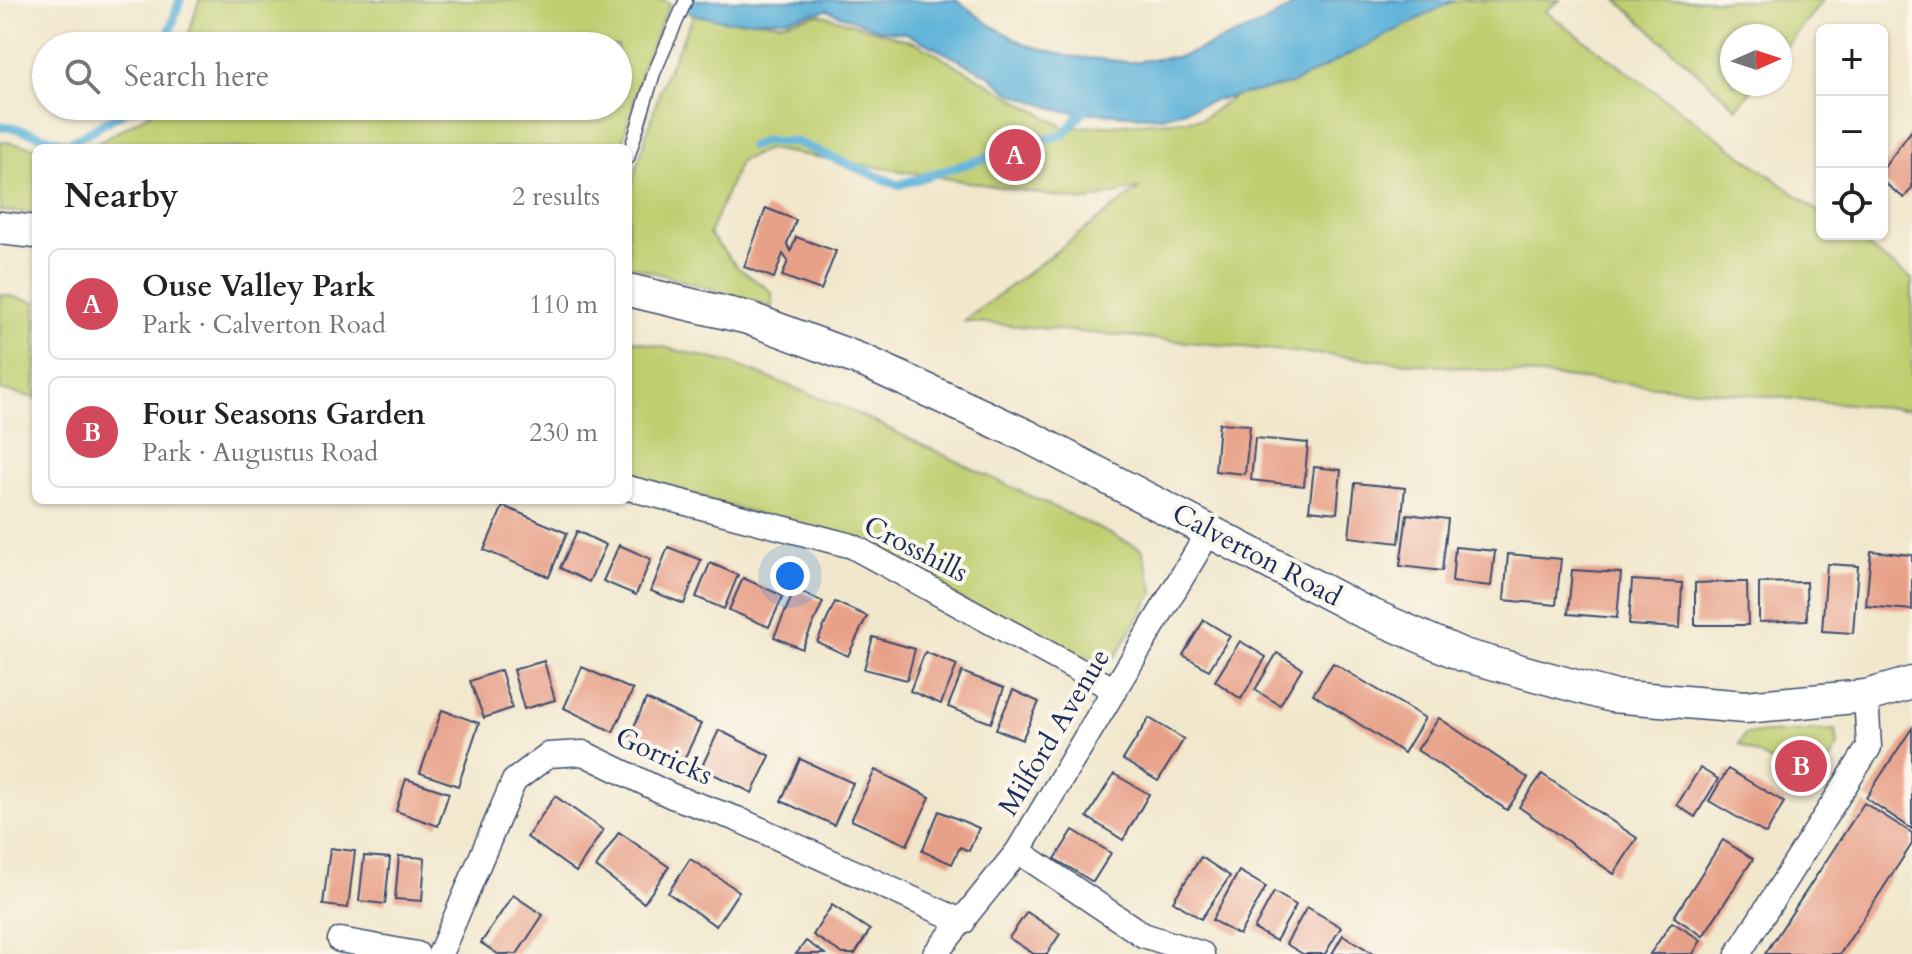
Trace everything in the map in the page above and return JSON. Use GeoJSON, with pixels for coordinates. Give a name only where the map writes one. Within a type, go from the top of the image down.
{"type":"FeatureCollection","features":[{"type":"Feature","properties":{"kind":"street"},"geometry":{"type":"LineString","coordinates":[[0,228],[32,232]]}},
{"type":"Feature","properties":{"kind":"street","name":"Calverton Road"},"geometry":{"type":"LineString","coordinates":[[632,291],[748,318],[866,362],[1027,436],[1360,610],[1463,655],[1612,696],[1745,707],[1866,696],[1912,683]]}},
{"type":"Feature","properties":{"kind":"street","name":"Crosshills"},"geometry":{"type":"LineString","coordinates":[[632,489],[852,546],[1115,690]]}},
{"type":"Feature","properties":{"kind":"street","name":"Milford Avenue"},"geometry":{"type":"LineString","coordinates":[[935,954],[1018,851],[1210,530]]}},
{"type":"Feature","properties":{"kind":"street"},"geometry":{"type":"LineString","coordinates":[[1738,954],[1869,747],[1866,696]]}},
{"type":"Feature","properties":{"kind":"street","name":"Gorricks"},"geometry":{"type":"LineString","coordinates":[[440,954],[514,781],[548,755],[583,753],[672,796],[737,819],[963,922]]}},
{"type":"Feature","properties":{"kind":"street"},"geometry":{"type":"LineString","coordinates":[[1018,851],[1143,935],[1202,954]]}},
{"type":"Feature","properties":{"kind":"street"},"geometry":{"type":"LineString","coordinates":[[340,940],[417,954]]}},
{"type":"Feature","properties":{"kind":"lane"},"geometry":{"type":"LineString","coordinates":[[632,145],[654,73],[686,0]]}},
{"type":"Feature","properties":{"kind":"green space"},"geometry":{"type":"Polygon","coordinates":[[[199,0],[664,0],[670,4],[643,65],[632,106],[632,32],[189,32],[199,0]]]}},
{"type":"Feature","properties":{"kind":"green space"},"geometry":{"type":"Polygon","coordinates":[[[1457,0],[1560,0],[1545,11],[1816,210],[1816,240],[1858,240],[1912,279],[1912,410],[964,321],[1140,188],[1084,201],[768,149],[740,161],[709,234],[737,267],[772,292],[773,307],[632,266],[632,182],[664,78],[695,13],[780,23],[820,14],[917,43],[1066,128],[1202,119],[1255,81],[1457,0]]]}},
{"type":"Feature","properties":{"kind":"green space"},"geometry":{"type":"Polygon","coordinates":[[[1617,0],[1823,0],[1792,39],[1792,24],[1720,24],[1720,93],[1617,0]]]}},
{"type":"Feature","properties":{"kind":"green space"},"geometry":{"type":"Polygon","coordinates":[[[1724,96],[1746,96],[1737,108],[1724,96]]]}},
{"type":"Feature","properties":{"kind":"green space"},"geometry":{"type":"Polygon","coordinates":[[[138,120],[628,120],[622,144],[96,144],[138,120]]]}},
{"type":"Feature","properties":{"kind":"green space"},"geometry":{"type":"Polygon","coordinates":[[[0,141],[32,147],[32,213],[0,211],[0,141]]]}},
{"type":"Feature","properties":{"kind":"green space"},"geometry":{"type":"Polygon","coordinates":[[[0,294],[32,301],[32,397],[0,390],[0,294]]]}},
{"type":"Feature","properties":{"kind":"green space"},"geometry":{"type":"Polygon","coordinates":[[[632,340],[731,363],[843,407],[1142,549],[1154,592],[1115,657],[1071,657],[850,542],[632,477],[632,340]]]}},
{"type":"Feature","properties":{"kind":"green space"},"geometry":{"type":"Polygon","coordinates":[[[1836,730],[1838,746],[1813,785],[1739,744],[1745,734],[1836,730]]]}},
{"type":"Feature","properties":{"kind":"water"},"geometry":{"type":"Polygon","coordinates":[[[677,0],[957,0],[990,25],[1027,45],[1068,56],[1130,62],[1183,56],[1262,24],[1303,0],[1455,0],[1292,84],[1216,100],[1163,117],[1062,111],[1011,93],[989,75],[906,33],[880,30],[827,10],[785,19],[728,21],[691,14],[677,0]]]}},
{"type":"Feature","properties":{"kind":"building"},"geometry":{"type":"Polygon","coordinates":[[[1912,130],[1912,188],[1904,198],[1888,186],[1888,162],[1912,130]]]}},
{"type":"Feature","properties":{"kind":"building"},"geometry":{"type":"Polygon","coordinates":[[[766,208],[796,220],[787,244],[791,251],[796,237],[836,251],[821,290],[782,276],[788,261],[783,254],[774,278],[744,267],[766,208]]]}},
{"type":"Feature","properties":{"kind":"building"},"geometry":{"type":"Polygon","coordinates":[[[1219,423],[1250,425],[1245,474],[1215,471],[1219,423]]]}},
{"type":"Feature","properties":{"kind":"building"},"geometry":{"type":"Polygon","coordinates":[[[1255,438],[1308,443],[1304,486],[1251,480],[1255,438]]]}},
{"type":"Feature","properties":{"kind":"building"},"geometry":{"type":"Polygon","coordinates":[[[1314,467],[1341,470],[1337,513],[1309,510],[1314,467]]]}},
{"type":"Feature","properties":{"kind":"building"},"geometry":{"type":"Polygon","coordinates":[[[1355,483],[1405,488],[1399,543],[1349,537],[1355,483]]]}},
{"type":"Feature","properties":{"kind":"building"},"geometry":{"type":"Polygon","coordinates":[[[503,506],[567,533],[549,577],[484,550],[503,506]]]}},
{"type":"Feature","properties":{"kind":"building"},"geometry":{"type":"Polygon","coordinates":[[[1407,514],[1448,519],[1442,571],[1400,566],[1407,514]]]}},
{"type":"Feature","properties":{"kind":"building"},"geometry":{"type":"Polygon","coordinates":[[[577,531],[606,545],[589,582],[560,568],[577,531]]]}},
{"type":"Feature","properties":{"kind":"building"},"geometry":{"type":"Polygon","coordinates":[[[619,545],[651,559],[636,595],[603,581],[619,545]]]}},
{"type":"Feature","properties":{"kind":"building"},"geometry":{"type":"Polygon","coordinates":[[[668,547],[701,560],[684,604],[651,591],[668,547]]]}},
{"type":"Feature","properties":{"kind":"building"},"geometry":{"type":"Polygon","coordinates":[[[1455,547],[1495,551],[1491,586],[1452,582],[1455,547]]]}},
{"type":"Feature","properties":{"kind":"building"},"geometry":{"type":"Polygon","coordinates":[[[1871,551],[1912,555],[1912,610],[1866,606],[1871,551]]]}},
{"type":"Feature","properties":{"kind":"building"},"geometry":{"type":"Polygon","coordinates":[[[1508,554],[1561,559],[1556,605],[1504,600],[1508,554]]]}},
{"type":"Feature","properties":{"kind":"building"},"geometry":{"type":"Polygon","coordinates":[[[710,563],[738,575],[724,609],[696,597],[710,563]]]}},
{"type":"Feature","properties":{"kind":"building"},"geometry":{"type":"Polygon","coordinates":[[[1827,564],[1858,566],[1853,633],[1822,631],[1827,564]]]}},
{"type":"Feature","properties":{"kind":"building"},"geometry":{"type":"Polygon","coordinates":[[[1572,570],[1621,573],[1617,618],[1568,614],[1572,570]]]}},
{"type":"Feature","properties":{"kind":"building"},"geometry":{"type":"Polygon","coordinates":[[[743,578],[783,596],[769,627],[729,610],[743,578]]]}},
{"type":"Feature","properties":{"kind":"building"},"geometry":{"type":"Polygon","coordinates":[[[1632,580],[1682,583],[1680,628],[1629,625],[1632,580]]]}},
{"type":"Feature","properties":{"kind":"building"},"geometry":{"type":"Polygon","coordinates":[[[1747,582],[1748,625],[1695,625],[1695,583],[1747,582]]]}},
{"type":"Feature","properties":{"kind":"building"},"geometry":{"type":"Polygon","coordinates":[[[1806,582],[1807,620],[1759,622],[1759,583],[1806,582]]]}},
{"type":"Feature","properties":{"kind":"building"},"geometry":{"type":"Polygon","coordinates":[[[795,589],[823,602],[802,649],[774,637],[795,589]]]}},
{"type":"Feature","properties":{"kind":"building"},"geometry":{"type":"Polygon","coordinates":[[[835,602],[867,616],[848,656],[817,642],[835,602]]]}},
{"type":"Feature","properties":{"kind":"building"},"geometry":{"type":"Polygon","coordinates":[[[1204,620],[1230,636],[1209,670],[1183,655],[1204,620]]]}},
{"type":"Feature","properties":{"kind":"building"},"geometry":{"type":"Polygon","coordinates":[[[873,637],[915,649],[907,680],[864,669],[873,637]]]}},
{"type":"Feature","properties":{"kind":"building"},"geometry":{"type":"Polygon","coordinates":[[[1240,641],[1266,657],[1241,699],[1215,681],[1240,641]]]}},
{"type":"Feature","properties":{"kind":"building"},"geometry":{"type":"Polygon","coordinates":[[[925,652],[957,665],[941,704],[910,691],[925,652]]]}},
{"type":"Feature","properties":{"kind":"building"},"geometry":{"type":"Polygon","coordinates":[[[1277,653],[1302,668],[1280,705],[1255,690],[1277,653]]]}},
{"type":"Feature","properties":{"kind":"building"},"geometry":{"type":"Polygon","coordinates":[[[544,661],[555,700],[524,709],[513,670],[544,661]]]}},
{"type":"Feature","properties":{"kind":"building"},"geometry":{"type":"Polygon","coordinates":[[[1333,663],[1425,718],[1404,753],[1313,694],[1333,663]]]}},
{"type":"Feature","properties":{"kind":"building"},"geometry":{"type":"Polygon","coordinates":[[[582,667],[633,690],[613,732],[564,708],[582,667]]]}},
{"type":"Feature","properties":{"kind":"building"},"geometry":{"type":"Polygon","coordinates":[[[501,670],[512,708],[484,718],[470,681],[501,670]]]}},
{"type":"Feature","properties":{"kind":"building"},"geometry":{"type":"Polygon","coordinates":[[[962,672],[1004,688],[991,723],[948,707],[962,672]]]}},
{"type":"Feature","properties":{"kind":"building"},"geometry":{"type":"Polygon","coordinates":[[[1013,690],[1039,702],[1022,740],[996,729],[1013,690]]]}},
{"type":"Feature","properties":{"kind":"building"},"geometry":{"type":"Polygon","coordinates":[[[646,699],[701,724],[681,766],[628,740],[646,699]]]}},
{"type":"Feature","properties":{"kind":"building"},"geometry":{"type":"Polygon","coordinates":[[[442,710],[479,723],[458,786],[420,773],[442,710]]]}},
{"type":"Feature","properties":{"kind":"building"},"geometry":{"type":"Polygon","coordinates":[[[1149,718],[1184,739],[1158,781],[1123,760],[1149,718]]]}},
{"type":"Feature","properties":{"kind":"building"},"geometry":{"type":"Polygon","coordinates":[[[1439,718],[1528,778],[1507,810],[1417,750],[1439,718]]]}},
{"type":"Feature","properties":{"kind":"building"},"geometry":{"type":"Polygon","coordinates":[[[1912,728],[1912,829],[1866,798],[1912,728]]]}},
{"type":"Feature","properties":{"kind":"building"},"geometry":{"type":"Polygon","coordinates":[[[719,730],[770,756],[752,793],[701,768],[719,730]]]}},
{"type":"Feature","properties":{"kind":"building"},"geometry":{"type":"Polygon","coordinates":[[[800,759],[853,783],[834,825],[781,801],[800,759]]]}},
{"type":"Feature","properties":{"kind":"building"},"geometry":{"type":"Polygon","coordinates":[[[1700,768],[1718,779],[1695,817],[1677,805],[1700,768]]]}},
{"type":"Feature","properties":{"kind":"building"},"geometry":{"type":"Polygon","coordinates":[[[1728,769],[1784,802],[1766,834],[1709,801],[1728,769]]]}},
{"type":"Feature","properties":{"kind":"building"},"geometry":{"type":"Polygon","coordinates":[[[875,770],[930,797],[907,845],[851,820],[875,770]]]}},
{"type":"Feature","properties":{"kind":"building"},"geometry":{"type":"Polygon","coordinates":[[[1114,774],[1149,794],[1123,840],[1087,817],[1114,774]]]}},
{"type":"Feature","properties":{"kind":"building"},"geometry":{"type":"Polygon","coordinates":[[[1542,774],[1637,838],[1614,874],[1519,807],[1542,774]]]}},
{"type":"Feature","properties":{"kind":"building"},"geometry":{"type":"Polygon","coordinates":[[[406,779],[449,793],[438,826],[396,811],[406,779]]]}},
{"type":"Feature","properties":{"kind":"building"},"geometry":{"type":"Polygon","coordinates":[[[555,796],[603,830],[576,872],[527,837],[555,796]]]}},
{"type":"Feature","properties":{"kind":"building"},"geometry":{"type":"Polygon","coordinates":[[[1864,803],[1912,833],[1912,844],[1840,954],[1765,954],[1864,803]]]}},
{"type":"Feature","properties":{"kind":"building"},"geometry":{"type":"Polygon","coordinates":[[[939,811],[979,828],[969,851],[960,847],[952,864],[922,851],[939,811]]]}},
{"type":"Feature","properties":{"kind":"building"},"geometry":{"type":"Polygon","coordinates":[[[1073,830],[1111,853],[1093,882],[1055,859],[1073,830]]]}},
{"type":"Feature","properties":{"kind":"building"},"geometry":{"type":"Polygon","coordinates":[[[619,832],[669,867],[644,903],[596,867],[619,832]]]}},
{"type":"Feature","properties":{"kind":"building"},"geometry":{"type":"Polygon","coordinates":[[[1723,840],[1753,859],[1703,936],[1674,917],[1723,840]]]}},
{"type":"Feature","properties":{"kind":"building"},"geometry":{"type":"Polygon","coordinates":[[[330,848],[355,851],[348,908],[323,905],[330,848]]]}},
{"type":"Feature","properties":{"kind":"building"},"geometry":{"type":"Polygon","coordinates":[[[364,856],[390,858],[385,904],[359,901],[364,856]]]}},
{"type":"Feature","properties":{"kind":"building"},"geometry":{"type":"Polygon","coordinates":[[[399,856],[425,858],[422,901],[395,899],[399,856]]]}},
{"type":"Feature","properties":{"kind":"building"},"geometry":{"type":"Polygon","coordinates":[[[1201,857],[1230,876],[1201,919],[1173,901],[1201,857]]]}},
{"type":"Feature","properties":{"kind":"building"},"geometry":{"type":"Polygon","coordinates":[[[690,859],[739,891],[716,926],[668,893],[690,859]]]}},
{"type":"Feature","properties":{"kind":"building"},"geometry":{"type":"Polygon","coordinates":[[[1239,871],[1266,887],[1239,935],[1212,920],[1239,871]]]}},
{"type":"Feature","properties":{"kind":"building"},"geometry":{"type":"Polygon","coordinates":[[[1274,892],[1296,905],[1276,941],[1254,929],[1274,892]]]}},
{"type":"Feature","properties":{"kind":"building"},"geometry":{"type":"Polygon","coordinates":[[[513,895],[543,915],[517,954],[498,954],[481,943],[513,895]]]}},
{"type":"Feature","properties":{"kind":"building"},"geometry":{"type":"Polygon","coordinates":[[[832,905],[870,930],[855,954],[843,954],[813,935],[832,905]]]}},
{"type":"Feature","properties":{"kind":"building"},"geometry":{"type":"Polygon","coordinates":[[[1307,907],[1341,927],[1325,954],[1303,954],[1286,944],[1307,907]]]}},
{"type":"Feature","properties":{"kind":"building"},"geometry":{"type":"Polygon","coordinates":[[[1027,912],[1060,934],[1047,954],[1034,954],[1009,938],[1027,912]]]}},
{"type":"Feature","properties":{"kind":"building"},"geometry":{"type":"Polygon","coordinates":[[[1672,922],[1701,940],[1693,954],[1650,954],[1672,922]]]}},
{"type":"Feature","properties":{"kind":"building"},"geometry":{"type":"Polygon","coordinates":[[[1343,935],[1374,954],[1332,954],[1343,935]]]}},
{"type":"Feature","properties":{"kind":"building"},"geometry":{"type":"Polygon","coordinates":[[[806,941],[825,954],[796,954],[806,941]]]}},
{"type":"Feature","properties":{"kind":"waterway"},"geometry":{"type":"LineString","coordinates":[[170,32],[180,0]]}},
{"type":"Feature","properties":{"kind":"waterway"},"geometry":{"type":"LineString","coordinates":[[752,146],[763,141],[796,142],[898,185],[1064,134],[1089,105]]}},
{"type":"Feature","properties":{"kind":"waterway"},"geometry":{"type":"LineString","coordinates":[[68,144],[110,120]]}},
{"type":"Feature","properties":{"kind":"waterway"},"geometry":{"type":"LineString","coordinates":[[0,127],[11,127],[68,144]]}},
{"type":"Feature","properties":{"kind":"place","name":"Ouse Valley Park"},"geometry":{"type":"Point","coordinates":[1015,155]}},
{"type":"Feature","properties":{"kind":"place","name":"Four Seasons Garden"},"geometry":{"type":"Point","coordinates":[1801,766]}}]}
